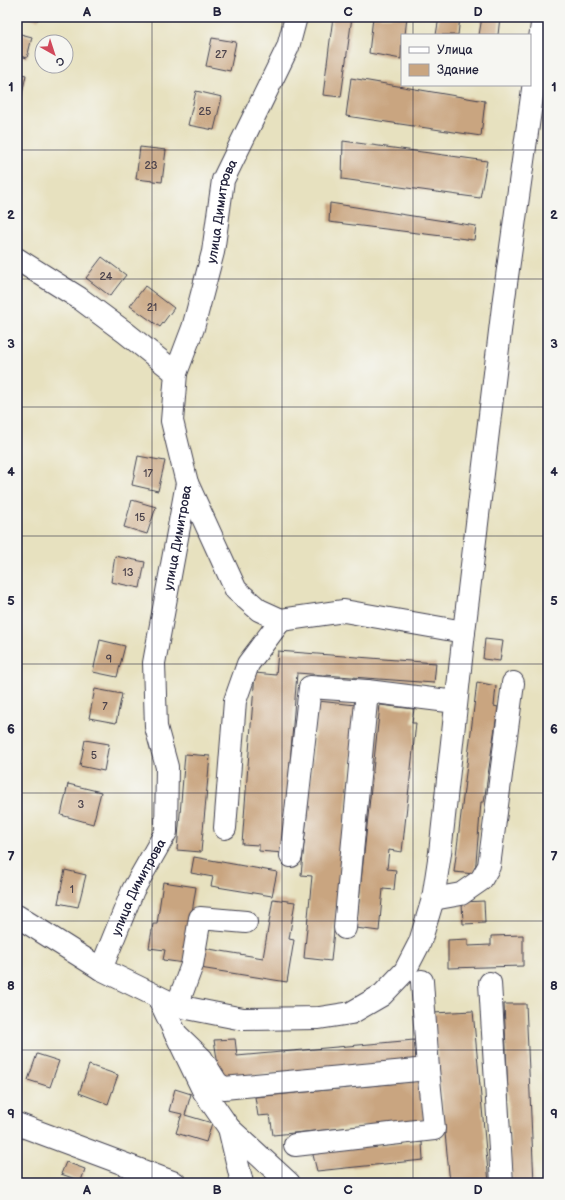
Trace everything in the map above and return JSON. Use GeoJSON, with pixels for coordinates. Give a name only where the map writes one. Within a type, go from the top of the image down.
{"type":"FeatureCollection","features":[{"type":"Feature","properties":{"kind":"main road","name":"улица Димитрова"},"geometry":{"type":"LineString","coordinates":[[101,969],[133,890],[166,832],[167,767],[156,727],[154,663],[187,483],[172,421],[176,373],[193,328],[213,252],[223,180],[288,46],[296,17]]}},
{"type":"Feature","properties":{"kind":"main road"},"geometry":{"type":"LineString","coordinates":[[17,916],[101,969],[168,1001],[243,1019],[319,1018],[351,1013],[382,995],[405,971],[420,942],[433,898],[440,853],[464,632],[504,298],[543,17]]}},
{"type":"Feature","properties":{"kind":"main road"},"geometry":{"type":"LineString","coordinates":[[17,259],[79,298],[176,373]]}},
{"type":"Feature","properties":{"kind":"main road"},"geometry":{"type":"LineString","coordinates":[[187,483],[236,590],[259,610],[281,620],[344,611],[464,632]]}},
{"type":"Feature","properties":{"kind":"main road"},"geometry":{"type":"LineString","coordinates":[[225,828],[235,701],[248,664],[281,620]]}},
{"type":"Feature","properties":{"kind":"main road"},"geometry":{"type":"LineString","coordinates":[[433,898],[461,894],[481,880],[489,866],[513,683]]}},
{"type":"Feature","properties":{"kind":"main road"},"geometry":{"type":"LineString","coordinates":[[291,856],[310,687],[368,691],[456,702]]}},
{"type":"Feature","properties":{"kind":"main road"},"geometry":{"type":"LineString","coordinates":[[345,928],[368,691]]}},
{"type":"Feature","properties":{"kind":"main road"},"geometry":{"type":"LineString","coordinates":[[246,922],[200,918],[192,965],[168,1001],[175,1033],[204,1092],[229,1128],[289,1183]]}},
{"type":"Feature","properties":{"kind":"main road"},"geometry":{"type":"LineString","coordinates":[[295,1145],[434,1129],[422,981]]}},
{"type":"Feature","properties":{"kind":"main road"},"geometry":{"type":"LineString","coordinates":[[490,983],[502,1183]]}},
{"type":"Feature","properties":{"kind":"main road"},"geometry":{"type":"LineString","coordinates":[[175,1033],[202,1058],[217,1083],[224,1088],[428,1069]]}},
{"type":"Feature","properties":{"kind":"main road"},"geometry":{"type":"LineString","coordinates":[[17,1124],[175,1183]]}},
{"type":"Feature","properties":{"kind":"main road"},"geometry":{"type":"LineString","coordinates":[[229,1128],[242,1183]]}},
{"type":"Feature","properties":{"kind":"building"},"geometry":{"type":"Polygon","coordinates":[[[28,17],[39,17],[38,20],[28,17]]]}},
{"type":"Feature","properties":{"kind":"building"},"geometry":{"type":"Polygon","coordinates":[[[333,17],[352,17],[341,97],[323,95],[333,17]]]}},
{"type":"Feature","properties":{"kind":"building"},"geometry":{"type":"Polygon","coordinates":[[[373,17],[407,17],[405,34],[401,34],[401,59],[369,53],[373,17]]]}},
{"type":"Feature","properties":{"kind":"building"},"geometry":{"type":"Polygon","coordinates":[[[439,17],[460,17],[458,34],[436,34],[439,17]]]}},
{"type":"Feature","properties":{"kind":"building"},"geometry":{"type":"Polygon","coordinates":[[[482,17],[500,17],[498,34],[479,34],[482,17]]]}},
{"type":"Feature","properties":{"kind":"building"},"geometry":{"type":"Polygon","coordinates":[[[17,33],[32,37],[27,58],[17,55],[17,33]]]}},
{"type":"Feature","properties":{"kind":"building"},"geometry":{"type":"Polygon","coordinates":[[[212,38],[236,42],[230,71],[206,66],[212,38]]]}},
{"type":"Feature","properties":{"kind":"building"},"geometry":{"type":"Polygon","coordinates":[[[17,73],[26,75],[21,99],[17,99],[17,73]]]}},
{"type":"Feature","properties":{"kind":"building"},"geometry":{"type":"Polygon","coordinates":[[[351,78],[485,101],[481,136],[346,116],[351,78]]]}},
{"type":"Feature","properties":{"kind":"building"},"geometry":{"type":"Polygon","coordinates":[[[196,91],[222,97],[214,130],[188,125],[196,91]]]}},
{"type":"Feature","properties":{"kind":"building"},"geometry":{"type":"Polygon","coordinates":[[[343,141],[487,161],[480,198],[342,179],[343,141]]]}},
{"type":"Feature","properties":{"kind":"building"},"geometry":{"type":"Polygon","coordinates":[[[140,147],[166,150],[162,182],[136,179],[140,147]]]}},
{"type":"Feature","properties":{"kind":"building"},"geometry":{"type":"Polygon","coordinates":[[[330,203],[476,226],[474,240],[329,222],[330,203]]]}},
{"type":"Feature","properties":{"kind":"building"},"geometry":{"type":"Polygon","coordinates":[[[102,257],[126,275],[110,296],[86,278],[102,257]]]}},
{"type":"Feature","properties":{"kind":"building"},"geometry":{"type":"Polygon","coordinates":[[[145,286],[174,308],[160,327],[130,306],[145,286]]]}},
{"type":"Feature","properties":{"kind":"building"},"geometry":{"type":"Polygon","coordinates":[[[138,456],[165,461],[158,491],[132,485],[138,456]]]}},
{"type":"Feature","properties":{"kind":"building"},"geometry":{"type":"Polygon","coordinates":[[[132,500],[156,507],[147,534],[124,527],[132,500]]]}},
{"type":"Feature","properties":{"kind":"building"},"geometry":{"type":"Polygon","coordinates":[[[115,556],[145,562],[140,588],[111,582],[115,556]]]}},
{"type":"Feature","properties":{"kind":"building"},"geometry":{"type":"Polygon","coordinates":[[[485,639],[503,641],[500,661],[483,659],[485,639]]]}},
{"type":"Feature","properties":{"kind":"building"},"geometry":{"type":"Polygon","coordinates":[[[100,640],[125,646],[117,677],[93,672],[100,640]]]}},
{"type":"Feature","properties":{"kind":"building"},"geometry":{"type":"Polygon","coordinates":[[[278,651],[436,663],[434,683],[297,673],[283,853],[259,851],[259,845],[242,844],[255,673],[276,675],[278,651]]]}},
{"type":"Feature","properties":{"kind":"building"},"geometry":{"type":"Polygon","coordinates":[[[477,682],[496,686],[494,706],[498,707],[484,802],[481,802],[475,874],[454,872],[477,682]]]}},
{"type":"Feature","properties":{"kind":"building"},"geometry":{"type":"Polygon","coordinates":[[[95,689],[122,694],[116,723],[89,718],[95,689]]]}},
{"type":"Feature","properties":{"kind":"building"},"geometry":{"type":"Polygon","coordinates":[[[318,701],[356,705],[331,961],[304,958],[312,876],[301,875],[318,701]]]}},
{"type":"Feature","properties":{"kind":"building"},"geometry":{"type":"Polygon","coordinates":[[[380,705],[414,709],[412,723],[416,723],[402,852],[389,850],[387,869],[396,870],[394,890],[383,889],[379,931],[356,928],[380,705]]]}},
{"type":"Feature","properties":{"kind":"building"},"geometry":{"type":"Polygon","coordinates":[[[85,740],[109,744],[104,771],[80,766],[85,740]]]}},
{"type":"Feature","properties":{"kind":"building"},"geometry":{"type":"Polygon","coordinates":[[[185,754],[210,756],[201,852],[177,850],[185,754]]]}},
{"type":"Feature","properties":{"kind":"building"},"geometry":{"type":"Polygon","coordinates":[[[68,784],[101,792],[93,824],[61,815],[68,784]]]}},
{"type":"Feature","properties":{"kind":"building"},"geometry":{"type":"Polygon","coordinates":[[[194,857],[277,872],[272,896],[211,886],[213,877],[191,873],[194,857]]]}},
{"type":"Feature","properties":{"kind":"building"},"geometry":{"type":"Polygon","coordinates":[[[65,870],[86,875],[78,907],[58,903],[65,870]]]}},
{"type":"Feature","properties":{"kind":"building"},"geometry":{"type":"Polygon","coordinates":[[[163,882],[196,887],[184,963],[163,960],[165,950],[149,948],[153,924],[157,924],[163,882]]]}},
{"type":"Feature","properties":{"kind":"building"},"geometry":{"type":"Polygon","coordinates":[[[273,899],[295,902],[289,939],[294,940],[287,982],[200,968],[203,948],[263,958],[273,899]]]}},
{"type":"Feature","properties":{"kind":"building"},"geometry":{"type":"Polygon","coordinates":[[[484,901],[485,923],[463,924],[462,902],[484,901]]]}},
{"type":"Feature","properties":{"kind":"building"},"geometry":{"type":"Polygon","coordinates":[[[523,935],[523,966],[448,968],[448,940],[468,939],[468,946],[491,945],[491,936],[523,935]]]}},
{"type":"Feature","properties":{"kind":"building"},"geometry":{"type":"Polygon","coordinates":[[[504,1004],[526,1004],[534,1183],[512,1183],[504,1004]]]}},
{"type":"Feature","properties":{"kind":"building"},"geometry":{"type":"Polygon","coordinates":[[[473,1011],[489,1183],[450,1183],[433,1013],[473,1011]]]}},
{"type":"Feature","properties":{"kind":"building"},"geometry":{"type":"Polygon","coordinates":[[[235,1039],[237,1056],[414,1040],[417,1061],[220,1078],[214,1040],[235,1039]]]}},
{"type":"Feature","properties":{"kind":"building"},"geometry":{"type":"Polygon","coordinates":[[[37,1054],[59,1061],[50,1087],[28,1080],[37,1054]]]}},
{"type":"Feature","properties":{"kind":"building"},"geometry":{"type":"Polygon","coordinates":[[[89,1065],[118,1075],[108,1104],[79,1093],[89,1065]]]}},
{"type":"Feature","properties":{"kind":"building"},"geometry":{"type":"Polygon","coordinates":[[[419,1081],[425,1120],[273,1135],[270,1115],[258,1116],[255,1097],[419,1081]]]}},
{"type":"Feature","properties":{"kind":"building"},"geometry":{"type":"Polygon","coordinates":[[[175,1089],[191,1094],[185,1115],[212,1123],[206,1142],[176,1133],[182,1114],[169,1111],[175,1089]]]}},
{"type":"Feature","properties":{"kind":"building"},"geometry":{"type":"Polygon","coordinates":[[[422,1142],[423,1160],[317,1171],[312,1151],[422,1142]]]}},
{"type":"Feature","properties":{"kind":"building"},"geometry":{"type":"Polygon","coordinates":[[[66,1162],[85,1169],[81,1181],[61,1174],[66,1162]]]}}]}
